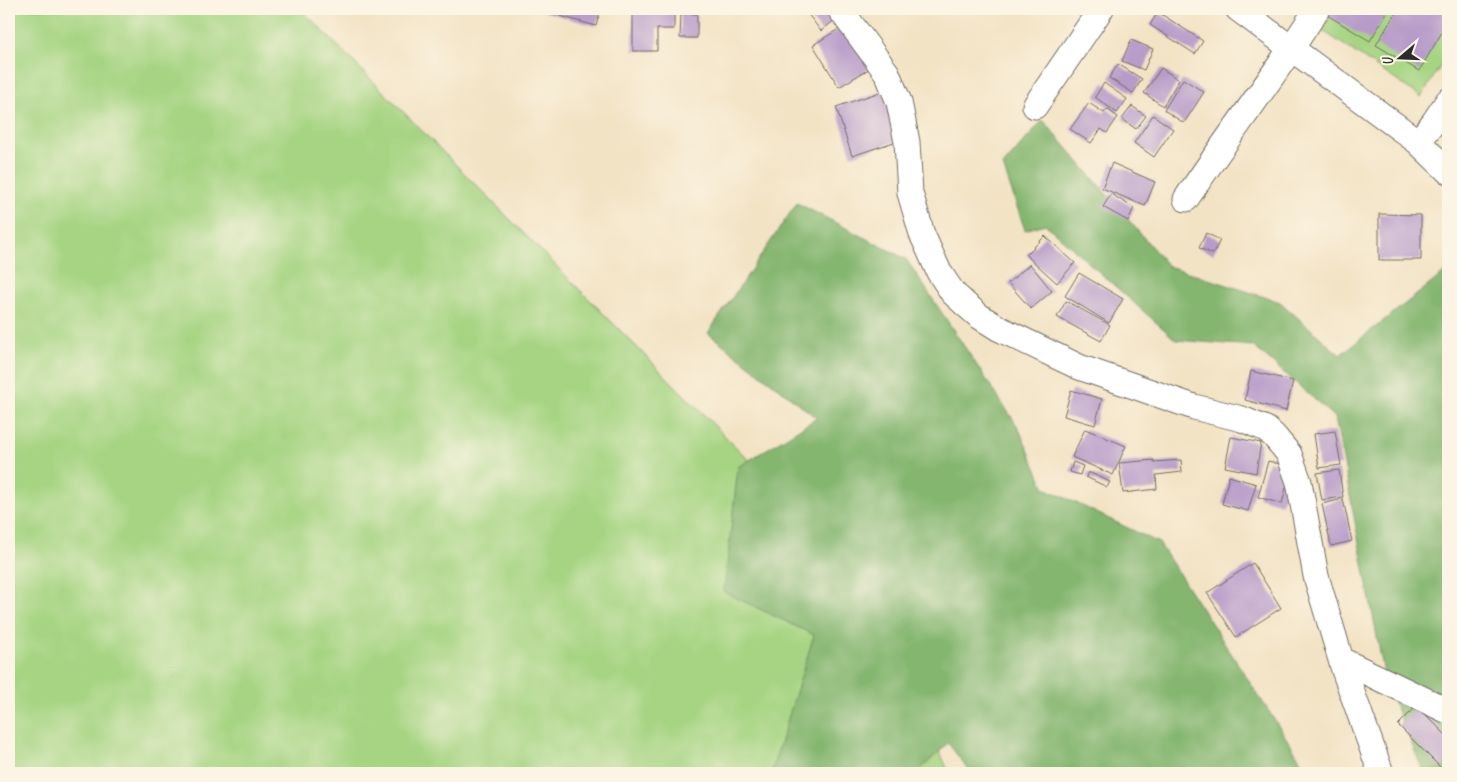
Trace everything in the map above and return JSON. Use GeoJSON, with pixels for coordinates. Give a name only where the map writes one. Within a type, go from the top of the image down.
{"type":"FeatureCollection","features":[{"type":"Feature","properties":{"kind":"street"},"geometry":{"type":"LineString","coordinates":[[840,9],[887,73],[899,102],[907,142],[910,193],[922,234],[940,272],[959,298],[979,316],[998,328],[1079,367],[1194,407],[1242,419],[1266,430],[1274,436],[1289,454],[1300,482],[1316,576],[1341,660],[1381,773]]}},
{"type":"Feature","properties":{"kind":"street"},"geometry":{"type":"LineString","coordinates":[[1035,106],[1101,9]]}},
{"type":"Feature","properties":{"kind":"street"},"geometry":{"type":"LineString","coordinates":[[1238,9],[1418,142],[1448,171]]}},
{"type":"Feature","properties":{"kind":"street"},"geometry":{"type":"LineString","coordinates":[[1186,199],[1292,49],[1317,9]]}},
{"type":"Feature","properties":{"kind":"street"},"geometry":{"type":"LineString","coordinates":[[1418,142],[1448,101]]}},
{"type":"Feature","properties":{"kind":"street"},"geometry":{"type":"LineString","coordinates":[[1341,660],[1448,711]]}},
{"type":"Feature","properties":{"kind":"green space"},"geometry":{"type":"Polygon","coordinates":[[[9,9],[301,9],[865,577],[949,773],[9,773],[9,9]]]}},
{"type":"Feature","properties":{"kind":"green space"},"geometry":{"type":"Polygon","coordinates":[[[1335,9],[1448,9],[1448,54],[1421,97],[1322,30],[1335,9]]]}},
{"type":"Feature","properties":{"kind":"green space"},"geometry":{"type":"Polygon","coordinates":[[[1043,120],[1168,266],[1280,302],[1340,355],[1448,270],[1448,773],[1424,773],[1386,684],[1335,417],[1253,346],[1176,340],[1045,224],[1025,230],[1003,166],[1043,120]]]}},
{"type":"Feature","properties":{"kind":"green space"},"geometry":{"type":"Polygon","coordinates":[[[797,203],[906,259],[1018,427],[1045,488],[1159,543],[1309,773],[971,773],[948,743],[917,773],[771,773],[814,635],[724,592],[738,467],[817,418],[708,333],[797,203]]]}},
{"type":"Feature","properties":{"kind":"building"},"geometry":{"type":"Polygon","coordinates":[[[535,9],[601,9],[596,26],[535,9]]]}},
{"type":"Feature","properties":{"kind":"building"},"geometry":{"type":"Polygon","coordinates":[[[633,9],[674,9],[674,29],[657,29],[657,51],[633,51],[633,9]]]}},
{"type":"Feature","properties":{"kind":"building"},"geometry":{"type":"Polygon","coordinates":[[[804,9],[827,9],[836,19],[821,31],[804,9]]]}},
{"type":"Feature","properties":{"kind":"building"},"geometry":{"type":"Polygon","coordinates":[[[1331,9],[1389,9],[1370,41],[1327,15],[1331,9]]]}},
{"type":"Feature","properties":{"kind":"building"},"geometry":{"type":"Polygon","coordinates":[[[1398,9],[1448,9],[1448,22],[1419,71],[1376,45],[1398,9]]]}},
{"type":"Feature","properties":{"kind":"building"},"geometry":{"type":"Polygon","coordinates":[[[1158,12],[1203,41],[1195,54],[1150,25],[1158,12]]]}},
{"type":"Feature","properties":{"kind":"building"},"geometry":{"type":"Polygon","coordinates":[[[681,14],[697,14],[697,38],[680,38],[681,14]]]}},
{"type":"Feature","properties":{"kind":"building"},"geometry":{"type":"Polygon","coordinates":[[[845,25],[872,67],[839,87],[813,45],[845,25]]]}},
{"type":"Feature","properties":{"kind":"building"},"geometry":{"type":"Polygon","coordinates":[[[1131,40],[1153,49],[1144,70],[1122,61],[1131,40]]]}},
{"type":"Feature","properties":{"kind":"building"},"geometry":{"type":"Polygon","coordinates":[[[1118,64],[1142,79],[1133,93],[1109,78],[1118,64]]]}},
{"type":"Feature","properties":{"kind":"building"},"geometry":{"type":"Polygon","coordinates":[[[1161,68],[1179,80],[1163,106],[1144,93],[1161,68]]]}},
{"type":"Feature","properties":{"kind":"building"},"geometry":{"type":"Polygon","coordinates":[[[1183,79],[1204,92],[1184,123],[1164,110],[1183,79]]]}},
{"type":"Feature","properties":{"kind":"building"},"geometry":{"type":"Polygon","coordinates":[[[1104,83],[1127,99],[1117,113],[1095,97],[1104,83]]]}},
{"type":"Feature","properties":{"kind":"building"},"geometry":{"type":"Polygon","coordinates":[[[883,91],[900,140],[852,156],[836,107],[883,91]]]}},
{"type":"Feature","properties":{"kind":"building"},"geometry":{"type":"Polygon","coordinates":[[[1089,103],[1104,113],[1107,109],[1118,117],[1107,133],[1101,129],[1091,143],[1070,129],[1089,103]]]}},
{"type":"Feature","properties":{"kind":"building"},"geometry":{"type":"Polygon","coordinates":[[[1132,106],[1146,116],[1136,129],[1122,119],[1132,106]]]}},
{"type":"Feature","properties":{"kind":"building"},"geometry":{"type":"Polygon","coordinates":[[[1448,111],[1448,135],[1438,129],[1448,111]]]}},
{"type":"Feature","properties":{"kind":"building"},"geometry":{"type":"Polygon","coordinates":[[[1153,115],[1173,129],[1154,157],[1134,143],[1153,115]]]}},
{"type":"Feature","properties":{"kind":"building"},"geometry":{"type":"Polygon","coordinates":[[[1112,163],[1155,182],[1145,206],[1102,188],[1112,163]]]}},
{"type":"Feature","properties":{"kind":"building"},"geometry":{"type":"Polygon","coordinates":[[[1111,194],[1134,208],[1128,221],[1103,207],[1111,194]]]}},
{"type":"Feature","properties":{"kind":"building"},"geometry":{"type":"Polygon","coordinates":[[[1379,214],[1421,215],[1421,260],[1379,260],[1379,214]]]}},
{"type":"Feature","properties":{"kind":"building"},"geometry":{"type":"Polygon","coordinates":[[[1206,233],[1220,240],[1213,254],[1199,248],[1206,233]]]}},
{"type":"Feature","properties":{"kind":"building"},"geometry":{"type":"Polygon","coordinates":[[[1045,236],[1075,263],[1057,283],[1026,255],[1045,236]]]}},
{"type":"Feature","properties":{"kind":"building"},"geometry":{"type":"Polygon","coordinates":[[[1030,264],[1052,291],[1031,309],[1008,283],[1030,264]]]}},
{"type":"Feature","properties":{"kind":"building"},"geometry":{"type":"Polygon","coordinates":[[[1079,273],[1123,299],[1109,323],[1065,296],[1079,273]]]}},
{"type":"Feature","properties":{"kind":"building"},"geometry":{"type":"Polygon","coordinates":[[[1066,301],[1110,325],[1101,341],[1057,317],[1066,301]]]}},
{"type":"Feature","properties":{"kind":"building"},"geometry":{"type":"Polygon","coordinates":[[[1251,371],[1293,381],[1286,411],[1245,400],[1251,371]]]}},
{"type":"Feature","properties":{"kind":"building"},"geometry":{"type":"Polygon","coordinates":[[[1071,390],[1102,399],[1095,425],[1064,416],[1071,390]]]}},
{"type":"Feature","properties":{"kind":"building"},"geometry":{"type":"Polygon","coordinates":[[[1085,429],[1126,446],[1113,475],[1072,457],[1085,429]]]}},
{"type":"Feature","properties":{"kind":"building"},"geometry":{"type":"Polygon","coordinates":[[[1335,431],[1341,465],[1319,468],[1314,434],[1335,431]]]}},
{"type":"Feature","properties":{"kind":"building"},"geometry":{"type":"Polygon","coordinates":[[[1231,437],[1261,443],[1256,473],[1225,467],[1231,437]]]}},
{"type":"Feature","properties":{"kind":"building"},"geometry":{"type":"Polygon","coordinates":[[[1154,460],[1154,462],[1181,460],[1182,472],[1156,475],[1157,489],[1123,493],[1119,463],[1154,460]]]}},
{"type":"Feature","properties":{"kind":"building"},"geometry":{"type":"Polygon","coordinates":[[[1268,461],[1291,467],[1282,504],[1258,497],[1268,461]]]}},
{"type":"Feature","properties":{"kind":"building"},"geometry":{"type":"Polygon","coordinates":[[[1073,462],[1083,466],[1080,475],[1070,472],[1073,462]]]}},
{"type":"Feature","properties":{"kind":"building"},"geometry":{"type":"Polygon","coordinates":[[[1339,470],[1343,497],[1322,500],[1317,473],[1339,470]]]}},
{"type":"Feature","properties":{"kind":"building"},"geometry":{"type":"Polygon","coordinates":[[[1088,472],[1110,482],[1107,487],[1086,477],[1088,472]]]}},
{"type":"Feature","properties":{"kind":"building"},"geometry":{"type":"Polygon","coordinates":[[[1229,476],[1256,484],[1248,511],[1222,504],[1229,476]]]}},
{"type":"Feature","properties":{"kind":"building"},"geometry":{"type":"Polygon","coordinates":[[[1343,499],[1352,541],[1331,546],[1322,504],[1343,499]]]}},
{"type":"Feature","properties":{"kind":"building"},"geometry":{"type":"Polygon","coordinates":[[[1253,563],[1281,608],[1236,637],[1207,593],[1253,563]]]}},
{"type":"Feature","properties":{"kind":"building"},"geometry":{"type":"Polygon","coordinates":[[[1417,706],[1448,737],[1448,761],[1441,768],[1398,725],[1417,706]]]}}]}
